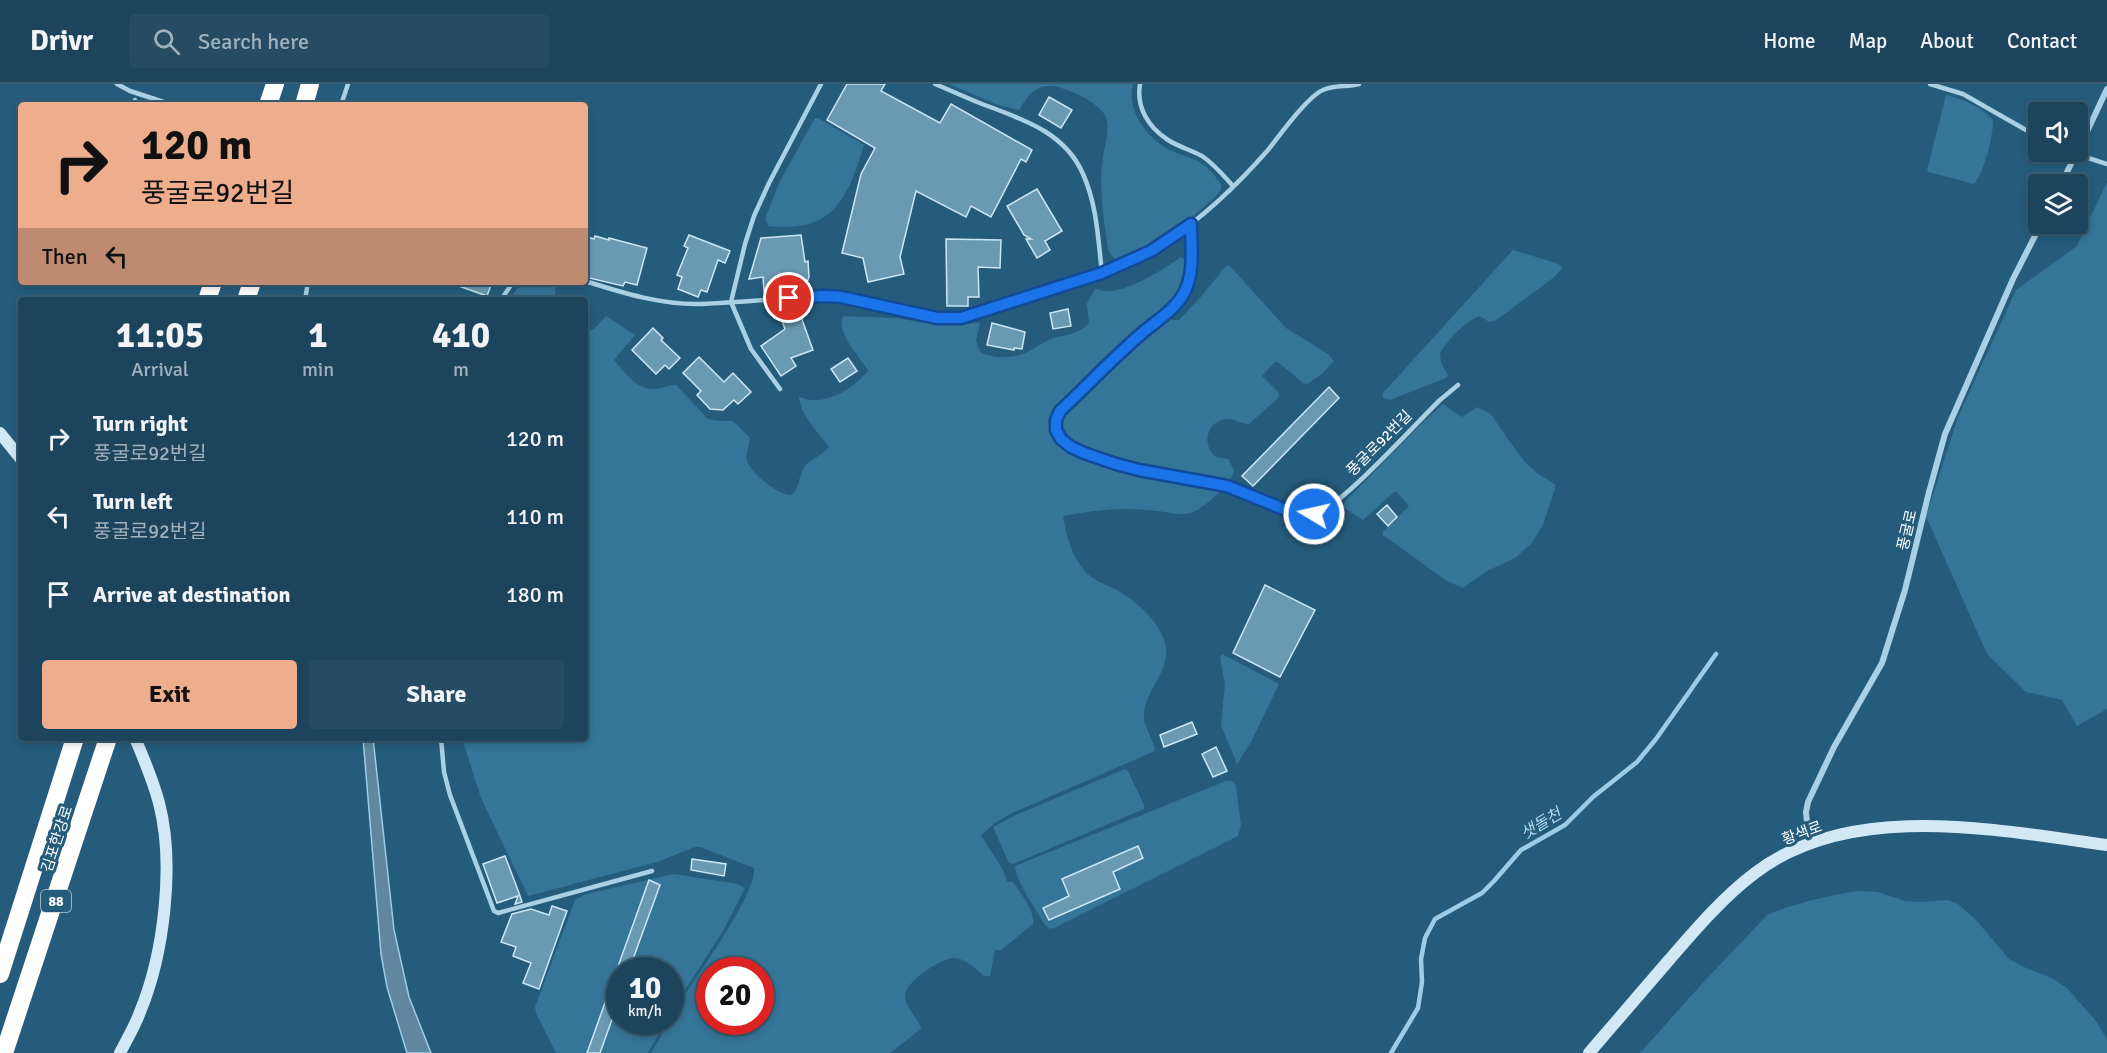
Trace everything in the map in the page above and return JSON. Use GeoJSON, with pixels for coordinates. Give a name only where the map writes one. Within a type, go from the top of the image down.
{"type":"FeatureCollection","features":[{"type":"Feature","properties":{"kind":"highway"},"geometry":{"type":"LineString","coordinates":[[269,102],[275,84]]}},
{"type":"Feature","properties":{"kind":"highway"},"geometry":{"type":"LineString","coordinates":[[305,102],[310,84]]}},
{"type":"Feature","properties":{"kind":"highway","name":"김포한강로"},"geometry":{"type":"LineString","coordinates":[[0,974],[74,741]]}},
{"type":"Feature","properties":{"kind":"highway","name":"김포한강로"},"geometry":{"type":"LineString","coordinates":[[4,1053],[107,743]]}},
{"type":"Feature","properties":{"kind":"street"},"geometry":{"type":"LineString","coordinates":[[2088,126],[2107,89]]}},
{"type":"Feature","properties":{"kind":"street","name":"풍굴로"},"geometry":{"type":"LineString","coordinates":[[1813,842],[1807,823],[1808,801],[1834,747],[1882,663],[1905,590],[1931,482],[1948,425],[2013,279],[2036,234]]}},
{"type":"Feature","properties":{"kind":"street"},"geometry":{"type":"LineString","coordinates":[[0,432],[18,455]]}},
{"type":"Feature","properties":{"kind":"street"},"geometry":{"type":"LineString","coordinates":[[120,1053],[141,1011],[164,922],[166,879],[164,834],[159,805],[137,741]]}},
{"type":"Feature","properties":{"kind":"street","name":"황색로"},"geometry":{"type":"LineString","coordinates":[[1589,1053],[1685,941],[1733,891],[1756,872],[1784,854],[1813,842],[1864,830],[1925,826],[1996,831],[2107,845]]}},
{"type":"Feature","properties":{"kind":"lane"},"geometry":{"type":"LineString","coordinates":[[117,84],[130,91],[164,102]]}},
{"type":"Feature","properties":{"kind":"lane"},"geometry":{"type":"LineString","coordinates":[[342,102],[348,84]]}},
{"type":"Feature","properties":{"kind":"lane"},"geometry":{"type":"LineString","coordinates":[[780,389],[752,349],[731,302],[754,216],[822,84]]}},
{"type":"Feature","properties":{"kind":"lane"},"geometry":{"type":"LineString","coordinates":[[935,84],[1035,124],[1064,146],[1076,159],[1084,175],[1094,210],[1102,273]]}},
{"type":"Feature","properties":{"kind":"lane"},"geometry":{"type":"LineString","coordinates":[[1140,84],[1138,95],[1142,112],[1157,132],[1204,158],[1233,186]]}},
{"type":"Feature","properties":{"kind":"lane"},"geometry":{"type":"LineString","coordinates":[[588,282],[662,301],[700,304],[825,296],[951,319],[971,316],[1102,273],[1151,251],[1191,224],[1233,186],[1324,87],[1359,84]]}},
{"type":"Feature","properties":{"kind":"lane"},"geometry":{"type":"LineString","coordinates":[[1930,84],[1963,94],[2028,131]]}},
{"type":"Feature","properties":{"kind":"lane"},"geometry":{"type":"LineString","coordinates":[[2088,157],[2107,164]]}},
{"type":"Feature","properties":{"kind":"lane","name":"풍굴로92번길"},"geometry":{"type":"LineString","coordinates":[[1191,224],[1190,278],[1185,292],[1163,317],[1140,335],[1060,411],[1056,420],[1056,430],[1061,439],[1071,447],[1116,464],[1227,486],[1290,511],[1306,515],[1314,514],[1336,501],[1440,400],[1458,386]]}},
{"type":"Feature","properties":{"kind":"lane"},"geometry":{"type":"LineString","coordinates":[[441,741],[444,772],[450,795],[494,911],[498,913],[652,871]]}},
{"type":"Feature","properties":{"kind":"shaded area"},"geometry":{"type":"Polygon","coordinates":[[[949,84],[1133,84],[1132,103],[1145,130],[1168,149],[1205,166],[1221,184],[1221,190],[1187,221],[1155,243],[1140,252],[1115,259],[1108,248],[1102,205],[1102,166],[1108,124],[1101,110],[1082,96],[1054,86],[1037,89],[1019,110],[998,105],[949,84]]]}},
{"type":"Feature","properties":{"kind":"shaded area"},"geometry":{"type":"Polygon","coordinates":[[[1946,95],[1971,104],[1984,111],[1993,120],[1987,154],[1977,180],[1973,184],[1927,170],[1946,95]]]}},
{"type":"Feature","properties":{"kind":"shaded area"},"geometry":{"type":"Polygon","coordinates":[[[815,118],[864,145],[851,182],[834,209],[822,218],[808,224],[790,227],[768,226],[765,219],[780,181],[815,118]]]}},
{"type":"Feature","properties":{"kind":"shaded area"},"geometry":{"type":"Polygon","coordinates":[[[2107,182],[2107,709],[2077,726],[2062,700],[2026,692],[1987,654],[1926,516],[1958,417],[2016,290],[2077,246],[2083,234],[2088,234],[2088,223],[2107,182]]]}},
{"type":"Feature","properties":{"kind":"shaded area"},"geometry":{"type":"Polygon","coordinates":[[[1513,250],[1556,263],[1562,269],[1495,321],[1489,322],[1480,316],[1457,331],[1440,353],[1441,363],[1448,375],[1446,378],[1390,400],[1383,398],[1383,393],[1513,250]]]}},
{"type":"Feature","properties":{"kind":"shaded area"},"geometry":{"type":"Polygon","coordinates":[[[1181,257],[1187,261],[1185,277],[1163,311],[1173,320],[1179,320],[1229,265],[1286,328],[1328,354],[1334,361],[1322,374],[1307,384],[1275,362],[1262,376],[1278,392],[1277,399],[1249,424],[1226,419],[1211,427],[1208,437],[1209,448],[1213,455],[1229,460],[1234,471],[1221,490],[1200,508],[1187,514],[1125,509],[1063,516],[1070,545],[1085,571],[1134,602],[1153,621],[1162,635],[1165,643],[1165,661],[1144,712],[1155,751],[1010,814],[981,835],[1003,870],[1007,882],[1012,881],[1026,901],[1032,913],[1033,924],[1001,950],[995,950],[990,976],[984,976],[960,959],[950,958],[934,965],[911,983],[905,999],[921,1029],[890,1053],[651,1053],[661,1035],[684,1035],[684,996],[696,978],[696,1035],[774,1035],[774,957],[710,957],[737,914],[752,880],[754,868],[695,847],[657,862],[528,896],[481,798],[463,741],[588,741],[588,330],[594,329],[606,316],[635,335],[614,360],[626,374],[646,388],[655,389],[676,385],[708,419],[733,421],[750,438],[747,461],[750,466],[772,487],[791,495],[796,490],[801,472],[829,447],[806,417],[799,397],[811,400],[829,398],[850,387],[868,371],[846,337],[842,323],[843,316],[895,318],[940,325],[980,323],[976,340],[980,352],[998,357],[1012,357],[1030,351],[1048,340],[1085,327],[1089,323],[1087,303],[1095,289],[1106,291],[1126,287],[1181,257]]]}},
{"type":"Feature","properties":{"kind":"shaded area"},"geometry":{"type":"Polygon","coordinates":[[[523,285],[555,285],[555,297],[511,297],[523,285]]]}},
{"type":"Feature","properties":{"kind":"shaded area"},"geometry":{"type":"Polygon","coordinates":[[[1443,404],[1462,417],[1477,407],[1491,414],[1525,462],[1538,474],[1556,485],[1543,525],[1532,543],[1515,558],[1487,571],[1463,588],[1447,581],[1383,535],[1383,532],[1409,506],[1397,492],[1394,492],[1363,520],[1342,505],[1443,404]]]}},
{"type":"Feature","properties":{"kind":"shaded area"},"geometry":{"type":"Polygon","coordinates":[[[1222,654],[1279,684],[1251,742],[1237,764],[1221,725],[1225,684],[1220,658],[1222,654]]]}},
{"type":"Feature","properties":{"kind":"shaded area"},"geometry":{"type":"Polygon","coordinates":[[[363,741],[373,741],[394,930],[409,997],[431,1053],[407,1053],[387,987],[381,954],[363,741]]]}},
{"type":"Feature","properties":{"kind":"shaded area"},"geometry":{"type":"Polygon","coordinates":[[[1125,769],[1128,771],[1144,809],[1013,864],[1009,863],[993,827],[1125,769]]]}},
{"type":"Feature","properties":{"kind":"shaded area"},"geometry":{"type":"Polygon","coordinates":[[[1226,781],[1232,781],[1236,786],[1241,825],[1238,836],[1054,928],[1050,929],[1045,925],[1023,888],[1015,866],[1226,781]]]}},
{"type":"Feature","properties":{"kind":"shaded area"},"geometry":{"type":"Polygon","coordinates":[[[674,874],[738,884],[745,888],[723,931],[706,957],[696,957],[696,973],[684,992],[684,957],[606,957],[606,1035],[658,1035],[648,1053],[556,1053],[536,1013],[535,1007],[575,900],[586,894],[674,874]]]}},
{"type":"Feature","properties":{"kind":"shaded area"},"geometry":{"type":"Polygon","coordinates":[[[1857,891],[1878,892],[1905,901],[1948,900],[1958,904],[1976,920],[2009,959],[2052,978],[2067,988],[2096,1021],[2107,1039],[2107,1053],[1640,1053],[1767,915],[1811,900],[1857,891]]]}},
{"type":"Feature","properties":{"kind":"building"},"geometry":{"type":"Polygon","coordinates":[[[847,84],[885,84],[881,91],[940,123],[951,104],[1032,150],[1026,162],[1021,159],[991,217],[971,206],[966,217],[916,191],[900,257],[904,274],[868,282],[863,258],[842,253],[861,174],[875,148],[827,120],[847,84]]]}},
{"type":"Feature","properties":{"kind":"building"},"geometry":{"type":"Polygon","coordinates":[[[1049,97],[1072,110],[1061,128],[1039,115],[1049,97]]]}},
{"type":"Feature","properties":{"kind":"building"},"geometry":{"type":"Polygon","coordinates":[[[1037,189],[1062,231],[1045,241],[1050,250],[1037,258],[1026,239],[1031,239],[1024,235],[1007,206],[1037,189]]]}},
{"type":"Feature","properties":{"kind":"building"},"geometry":{"type":"Polygon","coordinates":[[[689,235],[730,251],[725,263],[718,260],[707,292],[701,290],[698,297],[678,289],[682,277],[677,275],[688,248],[684,246],[689,235]]]}},
{"type":"Feature","properties":{"kind":"building"},"geometry":{"type":"Polygon","coordinates":[[[801,235],[805,262],[808,261],[809,277],[805,288],[764,291],[763,277],[749,279],[761,238],[801,235]]]}},
{"type":"Feature","properties":{"kind":"building"},"geometry":{"type":"Polygon","coordinates":[[[595,236],[609,240],[609,238],[647,248],[637,285],[625,282],[623,286],[588,278],[588,237],[594,239],[595,236]]]}},
{"type":"Feature","properties":{"kind":"building"},"geometry":{"type":"Polygon","coordinates":[[[946,239],[1001,240],[1000,268],[978,267],[979,297],[968,297],[968,306],[947,306],[946,239]]]}},
{"type":"Feature","properties":{"kind":"building"},"geometry":{"type":"Polygon","coordinates":[[[456,285],[491,285],[487,296],[456,285]]]}},
{"type":"Feature","properties":{"kind":"building"},"geometry":{"type":"Polygon","coordinates":[[[1068,309],[1071,326],[1053,329],[1050,313],[1068,309]]]}},
{"type":"Feature","properties":{"kind":"building"},"geometry":{"type":"Polygon","coordinates":[[[800,314],[813,350],[791,358],[796,366],[781,376],[761,346],[785,329],[782,321],[800,314]]]}},
{"type":"Feature","properties":{"kind":"building"},"geometry":{"type":"Polygon","coordinates":[[[992,323],[1025,332],[1022,349],[1014,348],[1014,350],[987,345],[992,323]]]}},
{"type":"Feature","properties":{"kind":"building"},"geometry":{"type":"Polygon","coordinates":[[[653,328],[663,338],[661,340],[680,358],[669,369],[665,365],[656,374],[632,350],[653,328]]]}},
{"type":"Feature","properties":{"kind":"building"},"geometry":{"type":"Polygon","coordinates":[[[699,357],[724,382],[733,373],[751,392],[738,404],[734,400],[723,410],[710,409],[697,395],[701,391],[683,373],[699,357]]]}},
{"type":"Feature","properties":{"kind":"building"},"geometry":{"type":"Polygon","coordinates":[[[848,358],[857,371],[840,382],[831,369],[848,358]]]}},
{"type":"Feature","properties":{"kind":"building"},"geometry":{"type":"Polygon","coordinates":[[[1329,387],[1339,398],[1253,486],[1242,476],[1329,387]]]}},
{"type":"Feature","properties":{"kind":"building"},"geometry":{"type":"Polygon","coordinates":[[[1387,505],[1397,517],[1388,526],[1377,514],[1387,505]]]}},
{"type":"Feature","properties":{"kind":"building"},"geometry":{"type":"Polygon","coordinates":[[[1265,585],[1315,610],[1280,677],[1233,653],[1265,585]]]}},
{"type":"Feature","properties":{"kind":"building"},"geometry":{"type":"Polygon","coordinates":[[[1192,722],[1197,734],[1164,747],[1160,735],[1192,722]]]}},
{"type":"Feature","properties":{"kind":"building"},"geometry":{"type":"Polygon","coordinates":[[[1216,747],[1227,771],[1213,777],[1202,754],[1216,747]]]}},
{"type":"Feature","properties":{"kind":"building"},"geometry":{"type":"Polygon","coordinates":[[[1138,846],[1143,858],[1113,872],[1120,889],[1049,920],[1043,908],[1069,896],[1062,879],[1138,846]]]}},
{"type":"Feature","properties":{"kind":"building"},"geometry":{"type":"Polygon","coordinates":[[[505,856],[522,902],[515,904],[518,896],[497,903],[483,864],[505,856]]]}},
{"type":"Feature","properties":{"kind":"building"},"geometry":{"type":"Polygon","coordinates":[[[692,859],[726,864],[724,876],[691,870],[692,859]]]}},
{"type":"Feature","properties":{"kind":"building"},"geometry":{"type":"Polygon","coordinates":[[[649,880],[660,885],[634,957],[621,957],[649,880]]]}},
{"type":"Feature","properties":{"kind":"building"},"geometry":{"type":"Polygon","coordinates":[[[552,906],[567,911],[539,989],[523,983],[531,963],[513,956],[516,947],[501,942],[512,914],[531,909],[549,915],[552,906]]]}},
{"type":"Feature","properties":{"kind":"building"},"geometry":{"type":"Polygon","coordinates":[[[606,1000],[606,1035],[600,1053],[587,1053],[606,1000]]]}},
{"type":"Feature","properties":{"kind":"waterway","name":"샛돌천"},"geometry":{"type":"LineString","coordinates":[[1391,1053],[1418,1008],[1422,982],[1421,959],[1425,938],[1435,919],[1482,893],[1521,850],[1565,825],[1593,797],[1637,762],[1716,654]]}},
{"type":"Feature","properties":{"kind":"route"},"geometry":{"type":"LineString","coordinates":[[789,298],[841,297],[937,318],[961,318],[1102,273],[1129,262],[1171,239],[1191,224],[1190,278],[1185,292],[1163,317],[1140,335],[1060,411],[1056,420],[1056,430],[1061,439],[1071,447],[1116,464],[1227,486],[1299,514],[1314,514]]}}]}
